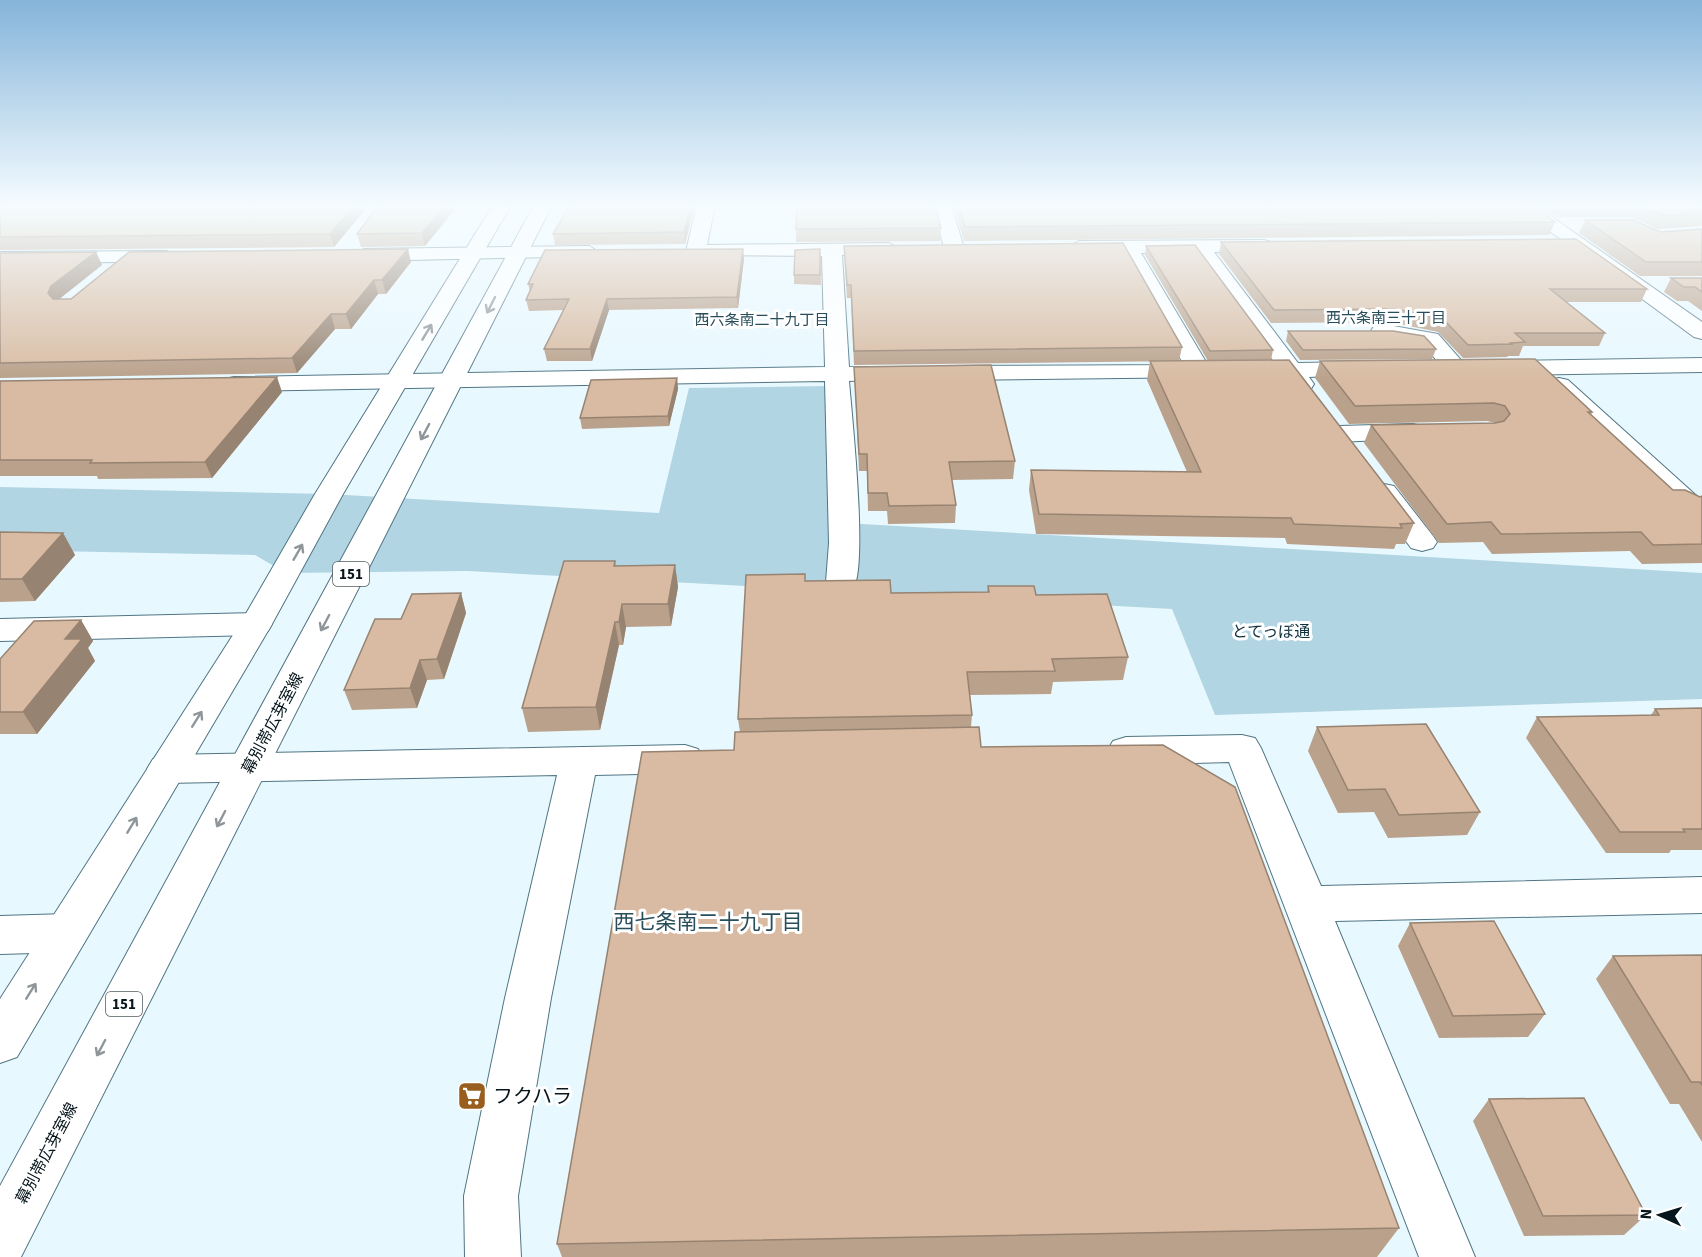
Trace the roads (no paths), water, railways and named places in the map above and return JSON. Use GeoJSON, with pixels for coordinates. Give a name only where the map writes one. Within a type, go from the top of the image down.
{"type":"FeatureCollection","features":[{"type":"Feature","properties":{"kind":"street"},"geometry":{"type":"LineString","coordinates":[[103,278],[121,264]]}},
{"type":"Feature","properties":{"kind":"street"},"geometry":{"type":"LineString","coordinates":[[0,1041],[256,624],[467,264]]}},
{"type":"Feature","properties":{"kind":"street","name":"幕別帯広芽室線"},"geometry":{"type":"LineString","coordinates":[[0,1241],[513,264]]}},
{"type":"Feature","properties":{"kind":"street"},"geometry":{"type":"LineString","coordinates":[[833,264],[844,543],[842,582]]}},
{"type":"Feature","properties":{"kind":"street"},"geometry":{"type":"LineString","coordinates":[[1138,264],[1200,372]]}},
{"type":"Feature","properties":{"kind":"street"},"geometry":{"type":"LineString","coordinates":[[1212,264],[1422,542]]}},
{"type":"Feature","properties":{"kind":"street"},"geometry":{"type":"LineString","coordinates":[[1606,264],[1702,332]]}},
{"type":"Feature","properties":{"kind":"street"},"geometry":{"type":"LineString","coordinates":[[1635,284],[1668,284]]}},
{"type":"Feature","properties":{"kind":"street"},"geometry":{"type":"LineString","coordinates":[[1356,331],[1390,331],[1430,339],[1456,368]]}},
{"type":"Feature","properties":{"kind":"street"},"geometry":{"type":"LineString","coordinates":[[1263,332],[1286,332]]}},
{"type":"Feature","properties":{"kind":"street"},"geometry":{"type":"LineString","coordinates":[[1421,369],[1702,365]]}},
{"type":"Feature","properties":{"kind":"street"},"geometry":{"type":"LineString","coordinates":[[1540,367],[1690,505]]}},
{"type":"Feature","properties":{"kind":"street"},"geometry":{"type":"LineString","coordinates":[[210,385],[837,374],[1386,369]]}},
{"type":"Feature","properties":{"kind":"street"},"geometry":{"type":"LineString","coordinates":[[1328,419],[1442,432]]}},
{"type":"Feature","properties":{"kind":"street"},"geometry":{"type":"LineString","coordinates":[[0,630],[256,624]]}},
{"type":"Feature","properties":{"kind":"street"},"geometry":{"type":"LineString","coordinates":[[1088,751],[1242,748],[1307,904],[1447,1257]]}},
{"type":"Feature","properties":{"kind":"street"},"geometry":{"type":"LineString","coordinates":[[166,769],[721,759]]}},
{"type":"Feature","properties":{"kind":"street"},"geometry":{"type":"LineString","coordinates":[[493,1257],[491,1196],[528,998],[579,762]]}},
{"type":"Feature","properties":{"kind":"street"},"geometry":{"type":"LineString","coordinates":[[1307,904],[1702,895]]}},
{"type":"Feature","properties":{"kind":"street"},"geometry":{"type":"LineString","coordinates":[[0,935],[67,933]]}},
{"type":"Feature","properties":{"kind":"place","name":"フクハラ"},"geometry":{"type":"Point","coordinates":[472,1096]}},
{"type":"Feature","properties":{"kind":"district","name":"西六条南三十丁目"},"geometry":{"type":"Point","coordinates":[1386,318]}},
{"type":"Feature","properties":{"kind":"district","name":"西六条南二十九丁目"},"geometry":{"type":"Point","coordinates":[762,320]}},
{"type":"Feature","properties":{"kind":"district","name":"西七条南二十九丁目"},"geometry":{"type":"Point","coordinates":[708,922]}},
{"type":"Feature","properties":{"kind":"park label","name":"とてっぽ通"},"geometry":{"type":"Point","coordinates":[1271,631]}}]}
